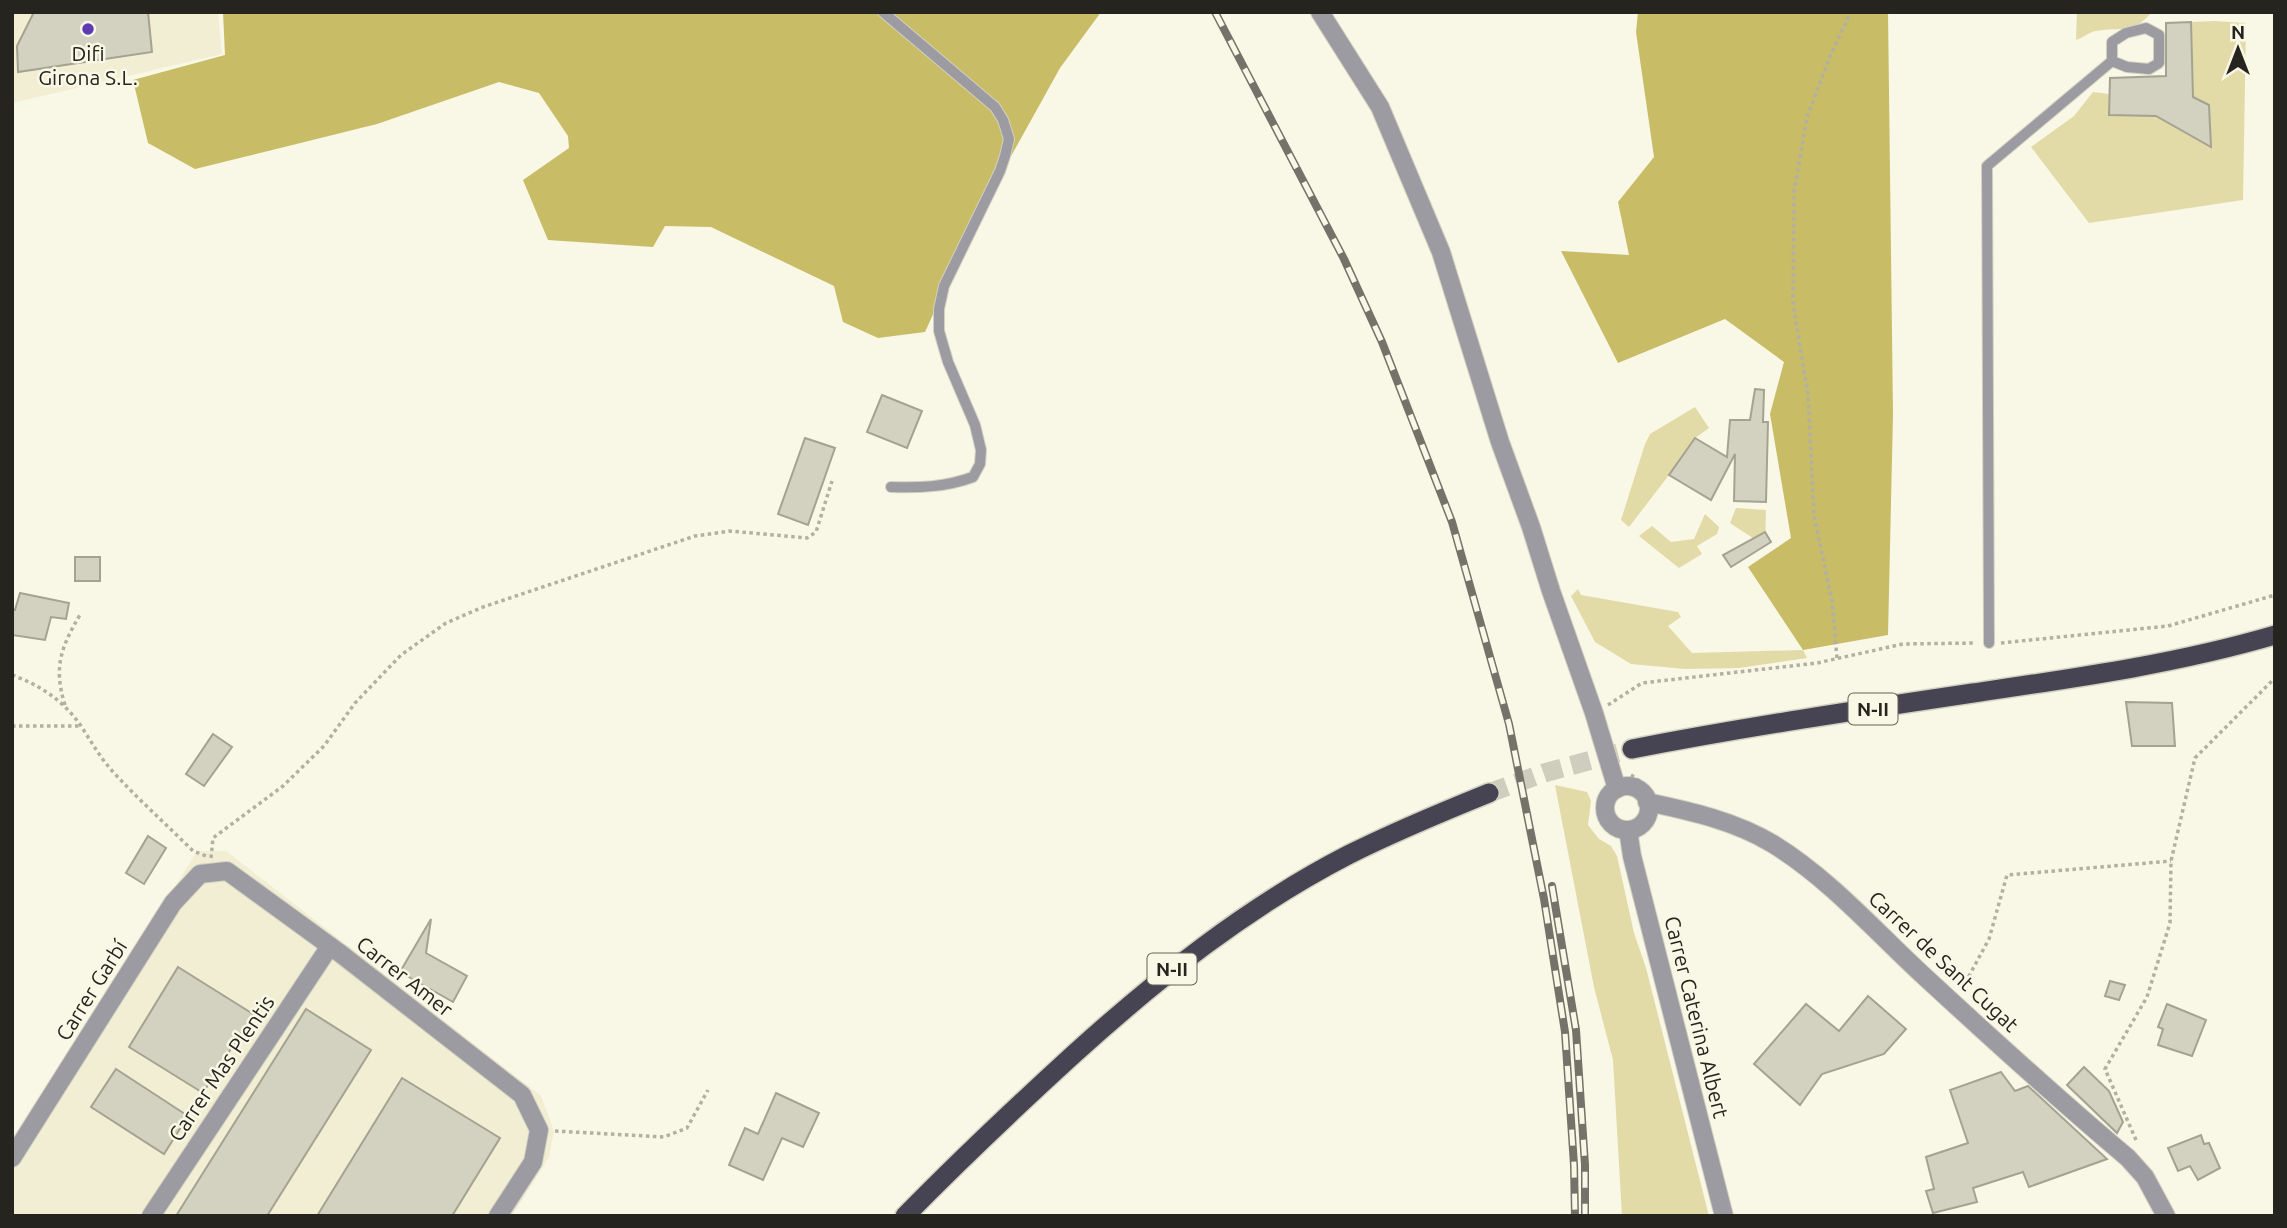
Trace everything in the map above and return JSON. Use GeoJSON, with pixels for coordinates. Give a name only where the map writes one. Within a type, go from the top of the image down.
{"type":"FeatureCollection","features":[{"type":"Feature","properties":{"kind":"highway","name":"N-II"},"geometry":{"type":"LineString","coordinates":[[1632,749],[1718,733],[2114,673],[2275,635]]}},
{"type":"Feature","properties":{"kind":"highway","name":"N-II"},"geometry":{"type":"LineString","coordinates":[[905,1216],[1025,1099],[1113,1018],[1168,972],[1266,904],[1347,856],[1489,793]]}},
{"type":"Feature","properties":{"kind":"street"},"geometry":{"type":"LineString","coordinates":[[1320,12],[1380,107],[1441,253],[1500,442],[1594,713],[1617,789]]}},
{"type":"Feature","properties":{"kind":"street"},"geometry":{"type":"LineString","coordinates":[[1629,786],[1635,788],[1645,796],[1647,802],[1647,815],[1634,829],[1616,827],[1605,814],[1606,802],[1617,789],[1629,786]]}},
{"type":"Feature","properties":{"kind":"street","name":"Carrer de Sant Cugat"},"geometry":{"type":"LineString","coordinates":[[1647,802],[1699,813],[1771,842],[1802,864],[2128,1158],[2145,1177],[2166,1216]]}},
{"type":"Feature","properties":{"kind":"street","name":"Carrer Caterina Albert"},"geometry":{"type":"LineString","coordinates":[[1628,830],[1632,856],[1724,1216]]}},
{"type":"Feature","properties":{"kind":"street","name":"Carrer Amer"},"geometry":{"type":"LineString","coordinates":[[216,868],[330,946],[522,1095],[539,1130]]}},
{"type":"Feature","properties":{"kind":"street","name":"Carrer Garbí"},"geometry":{"type":"LineString","coordinates":[[12,1158],[173,903],[200,874],[216,868]]}},
{"type":"Feature","properties":{"kind":"street","name":"Carrer Mas Plentis"},"geometry":{"type":"LineString","coordinates":[[151,1216],[330,946]]}},
{"type":"Feature","properties":{"kind":"street"},"geometry":{"type":"LineString","coordinates":[[498,1216],[533,1162],[539,1130]]}},
{"type":"Feature","properties":{"kind":"lane"},"geometry":{"type":"LineString","coordinates":[[883,12],[995,107],[1003,120],[1009,139],[1000,171],[944,286],[939,309],[939,331],[948,362],[975,425],[981,450],[980,464],[974,477],[954,484],[919,488],[891,487]]}},
{"type":"Feature","properties":{"kind":"lane"},"geometry":{"type":"LineString","coordinates":[[1989,643],[1987,166],[2112,61],[2112,42],[2126,33],[2146,28],[2160,35],[2159,63],[2149,69],[2112,61]]}},
{"type":"Feature","properties":{"kind":"path"},"geometry":{"type":"LineString","coordinates":[[1837,659],[1832,601],[1814,516],[1808,395],[1793,304],[1794,192],[1807,117],[1831,54],[1851,12]]}},
{"type":"Feature","properties":{"kind":"path"},"geometry":{"type":"LineString","coordinates":[[216,868],[213,838],[283,786],[324,746],[355,703],[401,655],[446,623],[483,607],[695,536],[730,531],[807,538],[816,532],[832,481]]}},
{"type":"Feature","properties":{"kind":"path"},"geometry":{"type":"LineString","coordinates":[[1594,713],[1642,683],[1817,663],[1903,644],[2013,643],[2168,626],[2275,595]]}},
{"type":"Feature","properties":{"kind":"path"},"geometry":{"type":"LineString","coordinates":[[66,707],[60,688],[59,657],[80,613]]}},
{"type":"Feature","properties":{"kind":"path"},"geometry":{"type":"LineString","coordinates":[[12,674],[46,690],[66,707],[94,749],[115,774],[193,851],[216,868]]}},
{"type":"Feature","properties":{"kind":"path"},"geometry":{"type":"LineString","coordinates":[[2128,1158],[2139,1148],[2105,1069],[2147,997],[2170,923],[2171,861],[2196,758],[2275,678]]}},
{"type":"Feature","properties":{"kind":"path"},"geometry":{"type":"LineString","coordinates":[[12,726],[80,726]]}},
{"type":"Feature","properties":{"kind":"path"},"geometry":{"type":"LineString","coordinates":[[1955,1003],[1989,939],[2007,875],[2171,861]]}},
{"type":"Feature","properties":{"kind":"path"},"geometry":{"type":"LineString","coordinates":[[539,1130],[664,1137],[687,1128],[708,1090]]}},
{"type":"Feature","properties":{"kind":"shaded area"},"geometry":{"type":"Polygon","coordinates":[[[12,12],[218,12],[222,54],[12,103],[12,12]]]}},
{"type":"Feature","properties":{"kind":"shaded area"},"geometry":{"type":"Polygon","coordinates":[[[223,12],[1101,12],[1060,68],[980,212],[925,332],[878,338],[843,322],[834,286],[711,227],[665,226],[653,247],[548,240],[523,180],[569,148],[568,136],[539,93],[499,82],[377,124],[195,169],[148,143],[133,80],[225,55],[223,12]]]}},
{"type":"Feature","properties":{"kind":"shaded area"},"geometry":{"type":"Polygon","coordinates":[[[1638,12],[1888,12],[1893,414],[1888,635],[1803,650],[1748,567],[1791,538],[1770,414],[1784,362],[1725,319],[1618,363],[1561,251],[1629,255],[1618,202],[1654,157],[1636,32],[1638,12]]]}},
{"type":"Feature","properties":{"kind":"shaded area"},"geometry":{"type":"Polygon","coordinates":[[[2077,12],[2152,12],[2145,20],[2132,27],[2096,31],[2076,40],[2077,12]]]}},
{"type":"Feature","properties":{"kind":"shaded area"},"geometry":{"type":"Polygon","coordinates":[[[2191,22],[2246,23],[2243,200],[2089,223],[2031,147],[2074,116],[2093,92],[2109,94],[2109,115],[2156,116],[2210,147],[2209,105],[2193,97],[2191,22]]]}},
{"type":"Feature","properties":{"kind":"shaded area"},"geometry":{"type":"Polygon","coordinates":[[[1695,407],[1709,428],[1695,438],[1629,527],[1621,520],[1650,434],[1695,407]]]}},
{"type":"Feature","properties":{"kind":"shaded area"},"geometry":{"type":"Polygon","coordinates":[[[1736,508],[1766,510],[1765,546],[1730,523],[1736,508]]]}},
{"type":"Feature","properties":{"kind":"shaded area"},"geometry":{"type":"Polygon","coordinates":[[[1705,514],[1719,527],[1717,534],[1697,546],[1702,554],[1679,568],[1639,536],[1652,526],[1671,542],[1694,539],[1705,514]]]}},
{"type":"Feature","properties":{"kind":"shaded area"},"geometry":{"type":"Polygon","coordinates":[[[1578,589],[1581,595],[1678,612],[1681,617],[1668,626],[1692,653],[1803,650],[1807,658],[1739,668],[1685,669],[1631,664],[1595,642],[1571,596],[1578,589]]]}},
{"type":"Feature","properties":{"kind":"shaded area"},"geometry":{"type":"Polygon","coordinates":[[[1555,785],[1587,792],[1591,801],[1588,825],[1599,839],[1611,846],[1617,856],[1634,933],[1646,968],[1709,1216],[1622,1216],[1613,1060],[1594,987],[1555,785]]]}},
{"type":"Feature","properties":{"kind":"shaded area"},"geometry":{"type":"Polygon","coordinates":[[[197,851],[226,851],[541,1096],[554,1131],[549,1157],[512,1216],[12,1216],[12,1152],[197,851]]]}},
{"type":"Feature","properties":{"kind":"building","name":"Difi Girona S.L."},"geometry":{"type":"Polygon","coordinates":[[[34,12],[148,12],[152,52],[18,72],[17,46],[34,12]]]}},
{"type":"Feature","properties":{"kind":"building"},"geometry":{"type":"Polygon","coordinates":[[[2191,22],[2193,97],[2209,105],[2211,147],[2156,116],[2109,115],[2110,78],[2166,76],[2166,23],[2191,22]]]}},
{"type":"Feature","properties":{"kind":"building"},"geometry":{"type":"Polygon","coordinates":[[[1755,389],[1764,390],[1763,422],[1768,422],[1766,502],[1734,501],[1735,454],[1711,500],[1669,475],[1695,438],[1727,457],[1730,420],[1750,420],[1755,389]]]}},
{"type":"Feature","properties":{"kind":"building"},"geometry":{"type":"Polygon","coordinates":[[[882,395],[922,411],[907,448],[867,432],[882,395]]]}},
{"type":"Feature","properties":{"kind":"building"},"geometry":{"type":"Polygon","coordinates":[[[805,438],[835,448],[808,525],[778,514],[805,438]]]}},
{"type":"Feature","properties":{"kind":"building"},"geometry":{"type":"Polygon","coordinates":[[[1765,532],[1771,542],[1731,567],[1723,555],[1765,532]]]}},
{"type":"Feature","properties":{"kind":"building"},"geometry":{"type":"Polygon","coordinates":[[[75,557],[100,557],[100,581],[75,581],[75,557]]]}},
{"type":"Feature","properties":{"kind":"building"},"geometry":{"type":"Polygon","coordinates":[[[20,593],[69,603],[66,619],[51,617],[45,640],[12,635],[12,609],[15,610],[20,593]]]}},
{"type":"Feature","properties":{"kind":"building"},"geometry":{"type":"Polygon","coordinates":[[[2126,702],[2172,703],[2175,746],[2132,746],[2126,702]]]}},
{"type":"Feature","properties":{"kind":"building"},"geometry":{"type":"Polygon","coordinates":[[[213,734],[232,747],[204,786],[186,774],[213,734]]]}},
{"type":"Feature","properties":{"kind":"building"},"geometry":{"type":"Polygon","coordinates":[[[148,836],[166,848],[144,884],[126,873],[148,836]]]}},
{"type":"Feature","properties":{"kind":"building"},"geometry":{"type":"Polygon","coordinates":[[[431,919],[426,953],[467,976],[453,1002],[400,972],[431,919]]]}},
{"type":"Feature","properties":{"kind":"building"},"geometry":{"type":"Polygon","coordinates":[[[178,967],[253,1014],[203,1093],[129,1047],[178,967]]]}},
{"type":"Feature","properties":{"kind":"building"},"geometry":{"type":"Polygon","coordinates":[[[2110,981],[2125,985],[2119,1000],[2105,996],[2110,981]]]}},
{"type":"Feature","properties":{"kind":"building"},"geometry":{"type":"Polygon","coordinates":[[[1868,996],[1906,1029],[1884,1054],[1822,1074],[1800,1105],[1754,1064],[1806,1004],[1839,1031],[1868,996]]]}},
{"type":"Feature","properties":{"kind":"building"},"geometry":{"type":"Polygon","coordinates":[[[2167,1004],[2206,1020],[2192,1056],[2158,1045],[2163,1029],[2158,1027],[2167,1004]]]}},
{"type":"Feature","properties":{"kind":"building"},"geometry":{"type":"Polygon","coordinates":[[[306,1009],[371,1050],[267,1216],[176,1216],[306,1009]]]}},
{"type":"Feature","properties":{"kind":"building"},"geometry":{"type":"Polygon","coordinates":[[[2084,1067],[2109,1091],[2123,1122],[2117,1133],[2067,1085],[2084,1067]]]}},
{"type":"Feature","properties":{"kind":"building"},"geometry":{"type":"Polygon","coordinates":[[[116,1069],[188,1116],[164,1154],[91,1107],[116,1069]]]}},
{"type":"Feature","properties":{"kind":"building"},"geometry":{"type":"Polygon","coordinates":[[[2001,1072],[2015,1091],[2028,1086],[2107,1159],[2029,1187],[2023,1172],[1973,1188],[1977,1202],[1933,1213],[1926,1191],[1934,1189],[1926,1157],[1968,1143],[1950,1090],[2001,1072]]]}},
{"type":"Feature","properties":{"kind":"building"},"geometry":{"type":"Polygon","coordinates":[[[402,1078],[500,1138],[452,1216],[317,1216],[402,1078]]]}},
{"type":"Feature","properties":{"kind":"building"},"geometry":{"type":"Polygon","coordinates":[[[776,1093],[819,1113],[803,1147],[782,1138],[763,1180],[729,1165],[745,1128],[758,1134],[776,1093]]]}},
{"type":"Feature","properties":{"kind":"building"},"geometry":{"type":"Polygon","coordinates":[[[2201,1135],[2204,1144],[2209,1143],[2220,1168],[2198,1180],[2190,1166],[2178,1171],[2168,1148],[2201,1135]]]}},
{"type":"Feature","properties":{"kind":"tunnel"},"geometry":{"type":"LineString","coordinates":[[1489,793],[1544,773],[1632,749]]}},
{"type":"Feature","properties":{"kind":"railway"},"geometry":{"type":"LineString","coordinates":[[1215,12],[1344,259],[1382,342],[1452,522],[1509,724],[1544,899],[1565,1032],[1575,1216]]}},
{"type":"Feature","properties":{"kind":"railway"},"geometry":{"type":"LineString","coordinates":[[1552,886],[1576,1030],[1585,1165],[1585,1216]]}},
{"type":"Feature","properties":{"kind":"place","name":"Difi Girona S.L."},"geometry":{"type":"Point","coordinates":[88,29]}}]}
